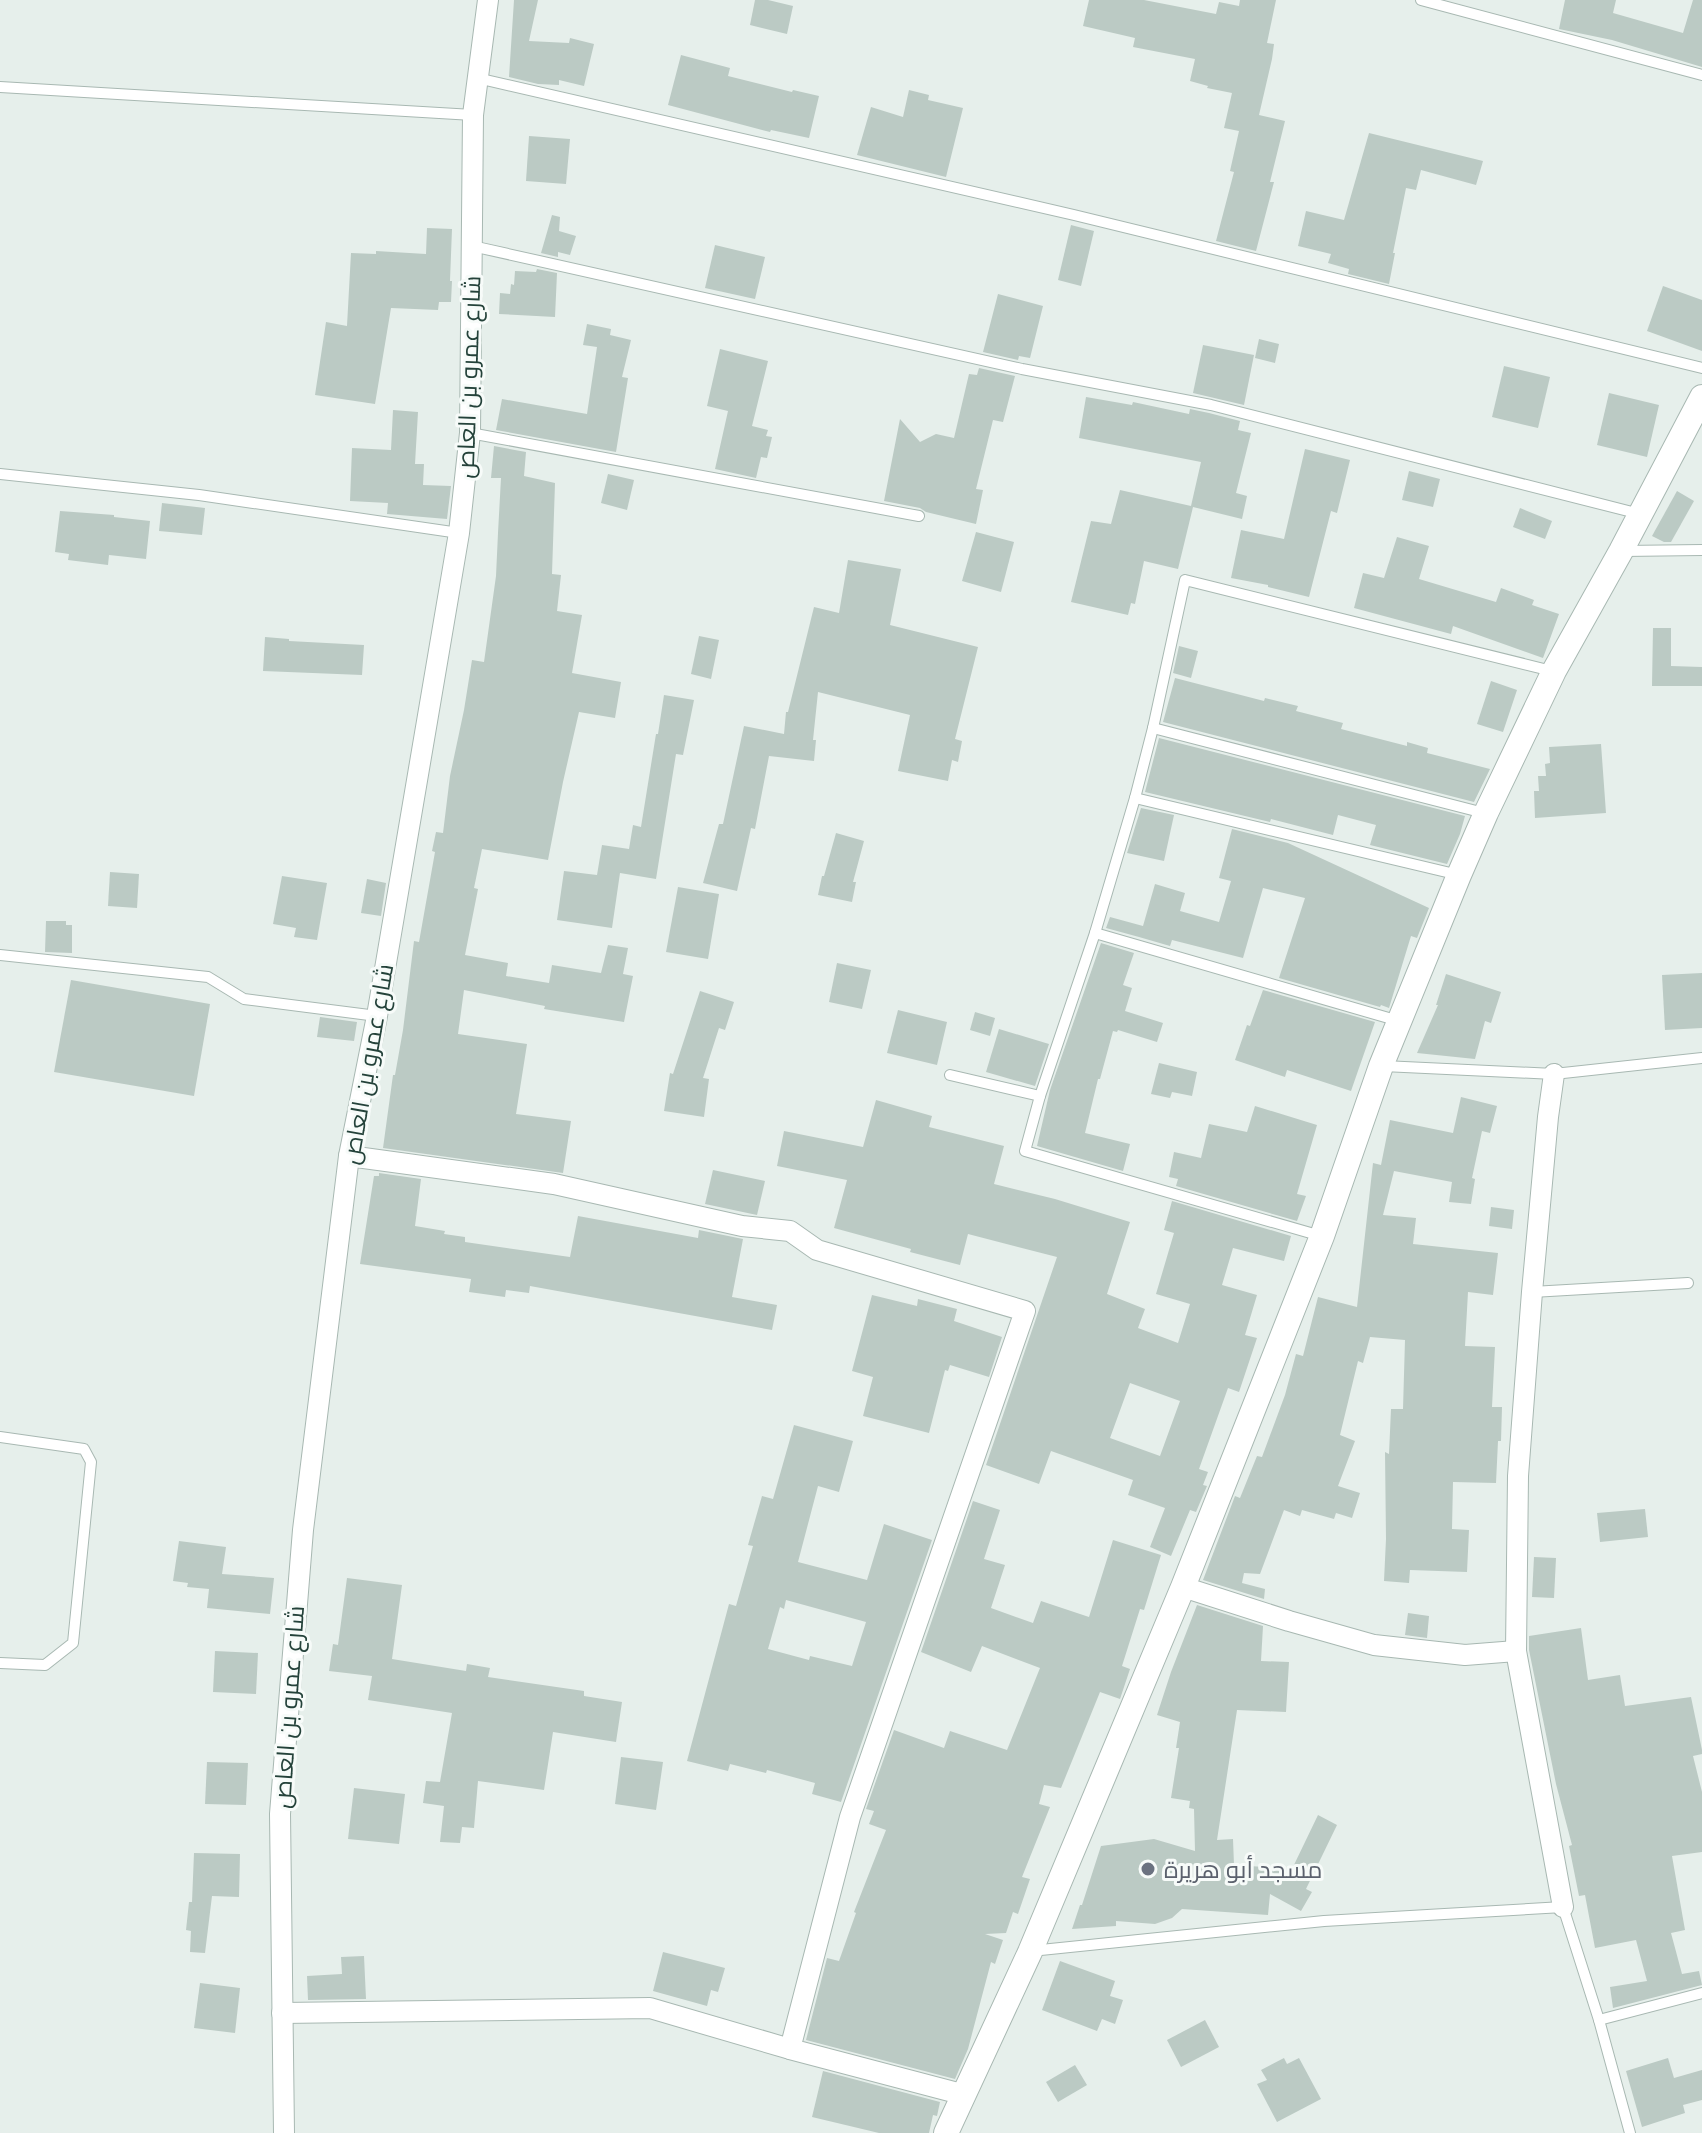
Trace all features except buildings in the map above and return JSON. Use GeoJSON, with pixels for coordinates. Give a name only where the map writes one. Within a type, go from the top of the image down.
{"type":"FeatureCollection","features":[{"type":"Feature","properties":{"kind":"street","name":"شارع عمرو بن العاص"},"geometry":{"type":"LineString","coordinates":[[284,2133],[281,1800],[303,1530],[349,1156],[377,1016],[459,533],[470,433],[473,115],[488,0]]}},
{"type":"Feature","properties":{"kind":"street"},"geometry":{"type":"LineString","coordinates":[[946,2133],[1030,1952],[1183,1587],[1322,1236],[1381,1066],[1486,813],[1554,671],[1702,397]]}},
{"type":"Feature","properties":{"kind":"street"},"geometry":{"type":"LineString","coordinates":[[1554,1074],[1532,1292],[1518,1476],[1516,1651],[1563,1907]]}},
{"type":"Feature","properties":{"kind":"street"},"geometry":{"type":"LineString","coordinates":[[349,1156],[554,1184],[742,1226],[790,1231],[817,1250],[1025,1311],[850,1817],[790,2049]]}},
{"type":"Feature","properties":{"kind":"street"},"geometry":{"type":"LineString","coordinates":[[1183,1587],[1374,1645],[1465,1655],[1516,1651]]}},
{"type":"Feature","properties":{"kind":"street"},"geometry":{"type":"LineString","coordinates":[[282,2013],[650,2008],[965,2095]]}},
{"type":"Feature","properties":{"kind":"lane"},"geometry":{"type":"LineString","coordinates":[[1421,0],[1702,75]]}},
{"type":"Feature","properties":{"kind":"lane"},"geometry":{"type":"LineString","coordinates":[[477,78],[1074,215],[1702,368]]}},
{"type":"Feature","properties":{"kind":"lane"},"geometry":{"type":"LineString","coordinates":[[0,87],[473,115]]}},
{"type":"Feature","properties":{"kind":"lane"},"geometry":{"type":"LineString","coordinates":[[472,246],[1022,369],[1211,405],[1640,514]]}},
{"type":"Feature","properties":{"kind":"lane"},"geometry":{"type":"LineString","coordinates":[[470,433],[919,516]]}},
{"type":"Feature","properties":{"kind":"lane"},"geometry":{"type":"LineString","coordinates":[[0,474],[199,495],[459,533]]}},
{"type":"Feature","properties":{"kind":"lane"},"geometry":{"type":"LineString","coordinates":[[1621,551],[1702,550]]}},
{"type":"Feature","properties":{"kind":"lane"},"geometry":{"type":"LineString","coordinates":[[1322,1236],[1025,1151],[1135,798],[1185,580],[1554,671]]}},
{"type":"Feature","properties":{"kind":"lane"},"geometry":{"type":"LineString","coordinates":[[1153,728],[1486,813]]}},
{"type":"Feature","properties":{"kind":"lane"},"geometry":{"type":"LineString","coordinates":[[1135,798],[1459,875]]}},
{"type":"Feature","properties":{"kind":"lane"},"geometry":{"type":"LineString","coordinates":[[1095,933],[1399,1021]]}},
{"type":"Feature","properties":{"kind":"lane"},"geometry":{"type":"LineString","coordinates":[[0,955],[208,977],[244,999],[377,1016]]}},
{"type":"Feature","properties":{"kind":"lane"},"geometry":{"type":"LineString","coordinates":[[1381,1066],[1554,1074],[1702,1058]]}},
{"type":"Feature","properties":{"kind":"lane"},"geometry":{"type":"LineString","coordinates":[[950,1075],[1040,1096]]}},
{"type":"Feature","properties":{"kind":"lane"},"geometry":{"type":"LineString","coordinates":[[1532,1292],[1688,1283]]}},
{"type":"Feature","properties":{"kind":"lane"},"geometry":{"type":"LineString","coordinates":[[0,1437],[84,1449],[91,1462],[73,1643],[45,1665],[0,1663]]}},
{"type":"Feature","properties":{"kind":"lane"},"geometry":{"type":"LineString","coordinates":[[1030,1952],[1324,1921],[1563,1907],[1630,2133]]}},
{"type":"Feature","properties":{"kind":"lane"},"geometry":{"type":"LineString","coordinates":[[1599,2020],[1702,1993]]}},
{"type":"Feature","properties":{"kind":"place","name":"مسجد أبو هريرة"},"geometry":{"type":"Point","coordinates":[1148,1869]}}]}
